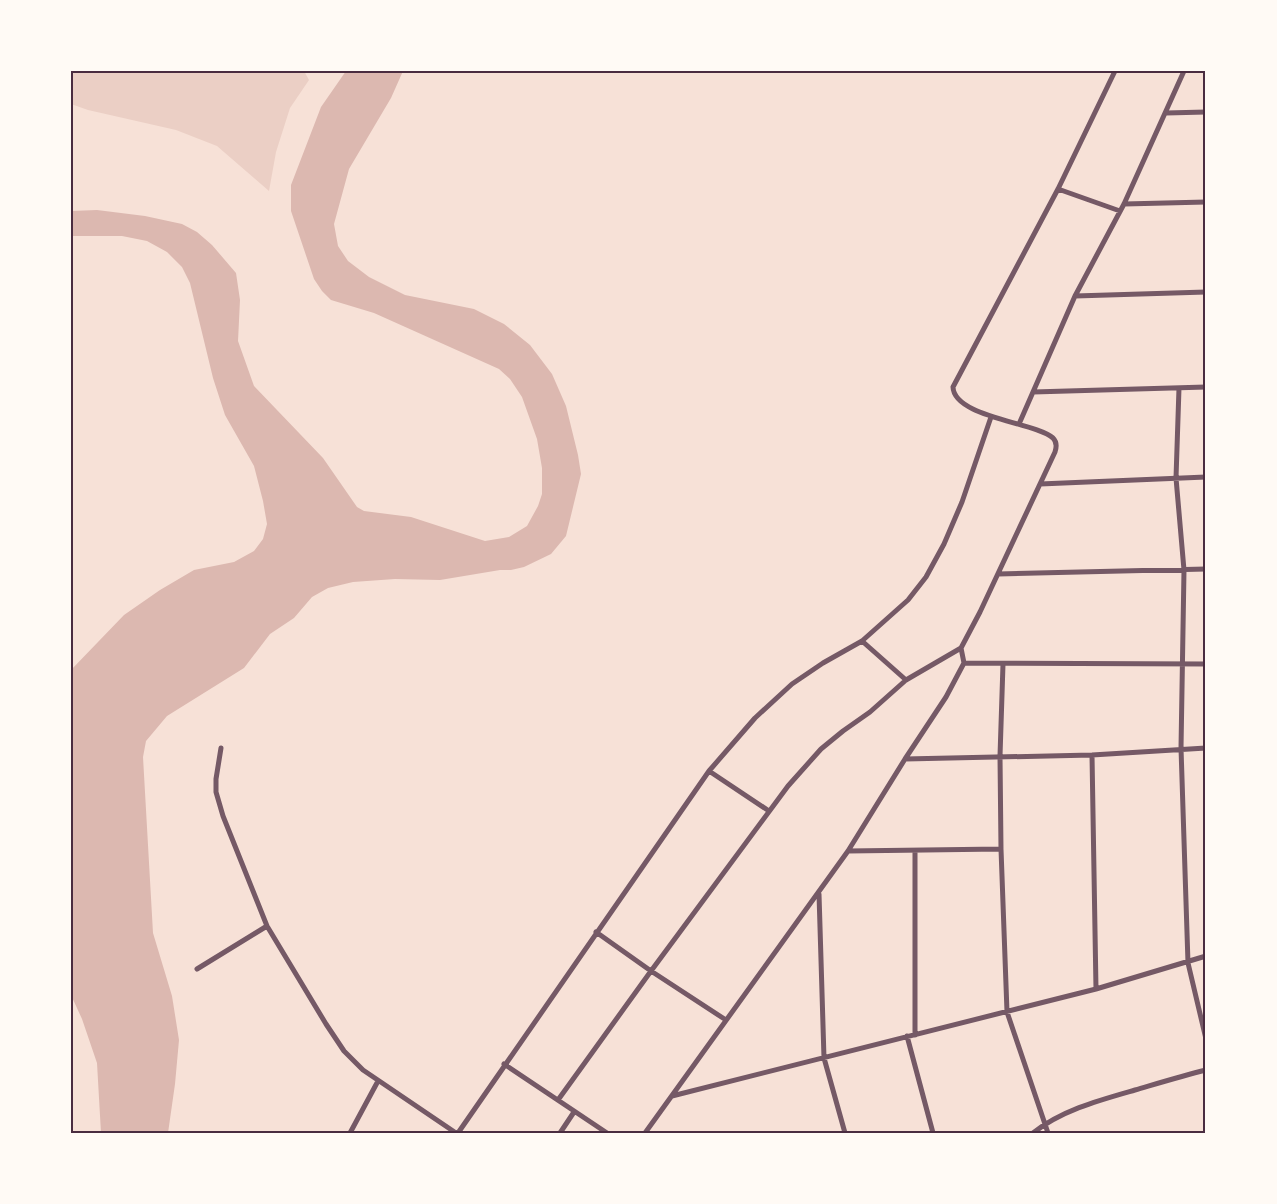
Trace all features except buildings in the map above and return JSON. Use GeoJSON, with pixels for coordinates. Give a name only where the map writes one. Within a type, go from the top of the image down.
{"type":"FeatureCollection","features":[{"type":"Feature","properties":{"kind":"street"},"geometry":{"type":"LineString","coordinates":[[558,1100],[788,786],[821,750],[843,730],[870,712],[906,680],[960,648],[998,574],[1057,445],[1054,439],[1046,435],[968,407],[954,394],[954,382],[1058,189],[1115,71]]}},
{"type":"Feature","properties":{"kind":"street"},"geometry":{"type":"LineString","coordinates":[[1019,424],[1075,296],[1124,204],[1184,71]]}},
{"type":"Feature","properties":{"kind":"street"},"geometry":{"type":"LineString","coordinates":[[1166,113],[1206,112]]}},
{"type":"Feature","properties":{"kind":"street"},"geometry":{"type":"LineString","coordinates":[[1058,189],[1120,211]]}},
{"type":"Feature","properties":{"kind":"street"},"geometry":{"type":"LineString","coordinates":[[1124,204],[1206,202]]}},
{"type":"Feature","properties":{"kind":"street"},"geometry":{"type":"LineString","coordinates":[[1075,296],[1206,292]]}},
{"type":"Feature","properties":{"kind":"street"},"geometry":{"type":"LineString","coordinates":[[1033,392],[1206,387]]}},
{"type":"Feature","properties":{"kind":"street"},"geometry":{"type":"LineString","coordinates":[[1179,388],[1176,478],[1184,570],[1181,748],[1188,963],[1206,1039]]}},
{"type":"Feature","properties":{"kind":"street"},"geometry":{"type":"LineString","coordinates":[[221,748],[216,792],[223,816],[267,926],[344,1051],[353,1061],[378,1081],[457,1133],[709,771],[755,718],[792,684],[823,663],[862,641],[908,600],[926,577],[944,544],[962,502],[992,417]]}},
{"type":"Feature","properties":{"kind":"street"},"geometry":{"type":"LineString","coordinates":[[1040,484],[1206,477]]}},
{"type":"Feature","properties":{"kind":"street"},"geometry":{"type":"LineString","coordinates":[[998,574],[1206,569]]}},
{"type":"Feature","properties":{"kind":"street"},"geometry":{"type":"LineString","coordinates":[[862,641],[906,680]]}},
{"type":"Feature","properties":{"kind":"street"},"geometry":{"type":"LineString","coordinates":[[645,1133],[848,851],[946,697],[964,663],[960,648]]}},
{"type":"Feature","properties":{"kind":"street"},"geometry":{"type":"LineString","coordinates":[[964,663],[1206,664]]}},
{"type":"Feature","properties":{"kind":"street"},"geometry":{"type":"LineString","coordinates":[[1003,664],[1000,756],[1001,849],[1007,1012],[1048,1133]]}},
{"type":"Feature","properties":{"kind":"street"},"geometry":{"type":"LineString","coordinates":[[905,759],[1092,755],[1181,748],[1206,748]]}},
{"type":"Feature","properties":{"kind":"street"},"geometry":{"type":"LineString","coordinates":[[1092,755],[1096,989]]}},
{"type":"Feature","properties":{"kind":"street"},"geometry":{"type":"LineString","coordinates":[[709,771],[769,811]]}},
{"type":"Feature","properties":{"kind":"street"},"geometry":{"type":"LineString","coordinates":[[848,851],[1001,849]]}},
{"type":"Feature","properties":{"kind":"street"},"geometry":{"type":"LineString","coordinates":[[915,851],[915,1035]]}},
{"type":"Feature","properties":{"kind":"street"},"geometry":{"type":"LineString","coordinates":[[818,894],[824,1058],[845,1133]]}},
{"type":"Feature","properties":{"kind":"street"},"geometry":{"type":"LineString","coordinates":[[197,970],[267,926]]}},
{"type":"Feature","properties":{"kind":"street"},"geometry":{"type":"LineString","coordinates":[[596,932],[726,1020]]}},
{"type":"Feature","properties":{"kind":"street"},"geometry":{"type":"LineString","coordinates":[[671,1096],[1096,989],[1188,963],[1206,956]]}},
{"type":"Feature","properties":{"kind":"street"},"geometry":{"type":"LineString","coordinates":[[907,1036],[933,1133]]}},
{"type":"Feature","properties":{"kind":"street"},"geometry":{"type":"LineString","coordinates":[[504,1064],[607,1133]]}},
{"type":"Feature","properties":{"kind":"street"},"geometry":{"type":"LineString","coordinates":[[1033,1133],[1044,1124],[1078,1108],[1206,1070]]}},
{"type":"Feature","properties":{"kind":"street"},"geometry":{"type":"LineString","coordinates":[[350,1133],[378,1081]]}},
{"type":"Feature","properties":{"kind":"street"},"geometry":{"type":"LineString","coordinates":[[560,1133],[574,1112]]}},
{"type":"Feature","properties":{"kind":"shaded area"},"geometry":{"type":"Polygon","coordinates":[[[71,71],[304,71],[309,80],[290,108],[276,152],[269,191],[217,146],[176,130],[88,110],[71,104],[71,71]]]}},
{"type":"Feature","properties":{"kind":"shaded area"},"geometry":{"type":"Polygon","coordinates":[[[346,71],[403,71],[391,98],[349,169],[334,224],[338,246],[348,261],[369,277],[405,295],[474,309],[504,324],[530,345],[552,374],[566,406],[581,474],[566,536],[551,554],[524,567],[511,570],[500,570],[440,580],[395,579],[353,582],[328,588],[312,597],[294,618],[270,634],[244,668],[167,716],[146,741],[143,757],[153,933],[172,996],[179,1040],[175,1084],[168,1133],[101,1133],[97,1063],[82,1019],[71,995],[71,670],[124,615],[160,590],[194,570],[234,562],[254,551],[263,539],[267,524],[254,466],[225,415],[213,378],[190,283],[182,267],[167,252],[147,241],[122,236],[71,236],[71,211],[97,210],[145,216],[182,224],[197,232],[212,245],[236,273],[240,300],[238,341],[254,386],[323,458],[357,507],[364,511],[411,517],[485,541],[509,537],[527,526],[542,494],[542,468],[537,439],[522,397],[510,379],[499,369],[374,313],[331,300],[314,279],[291,211],[291,185],[321,107],[346,71]]]}}]}
